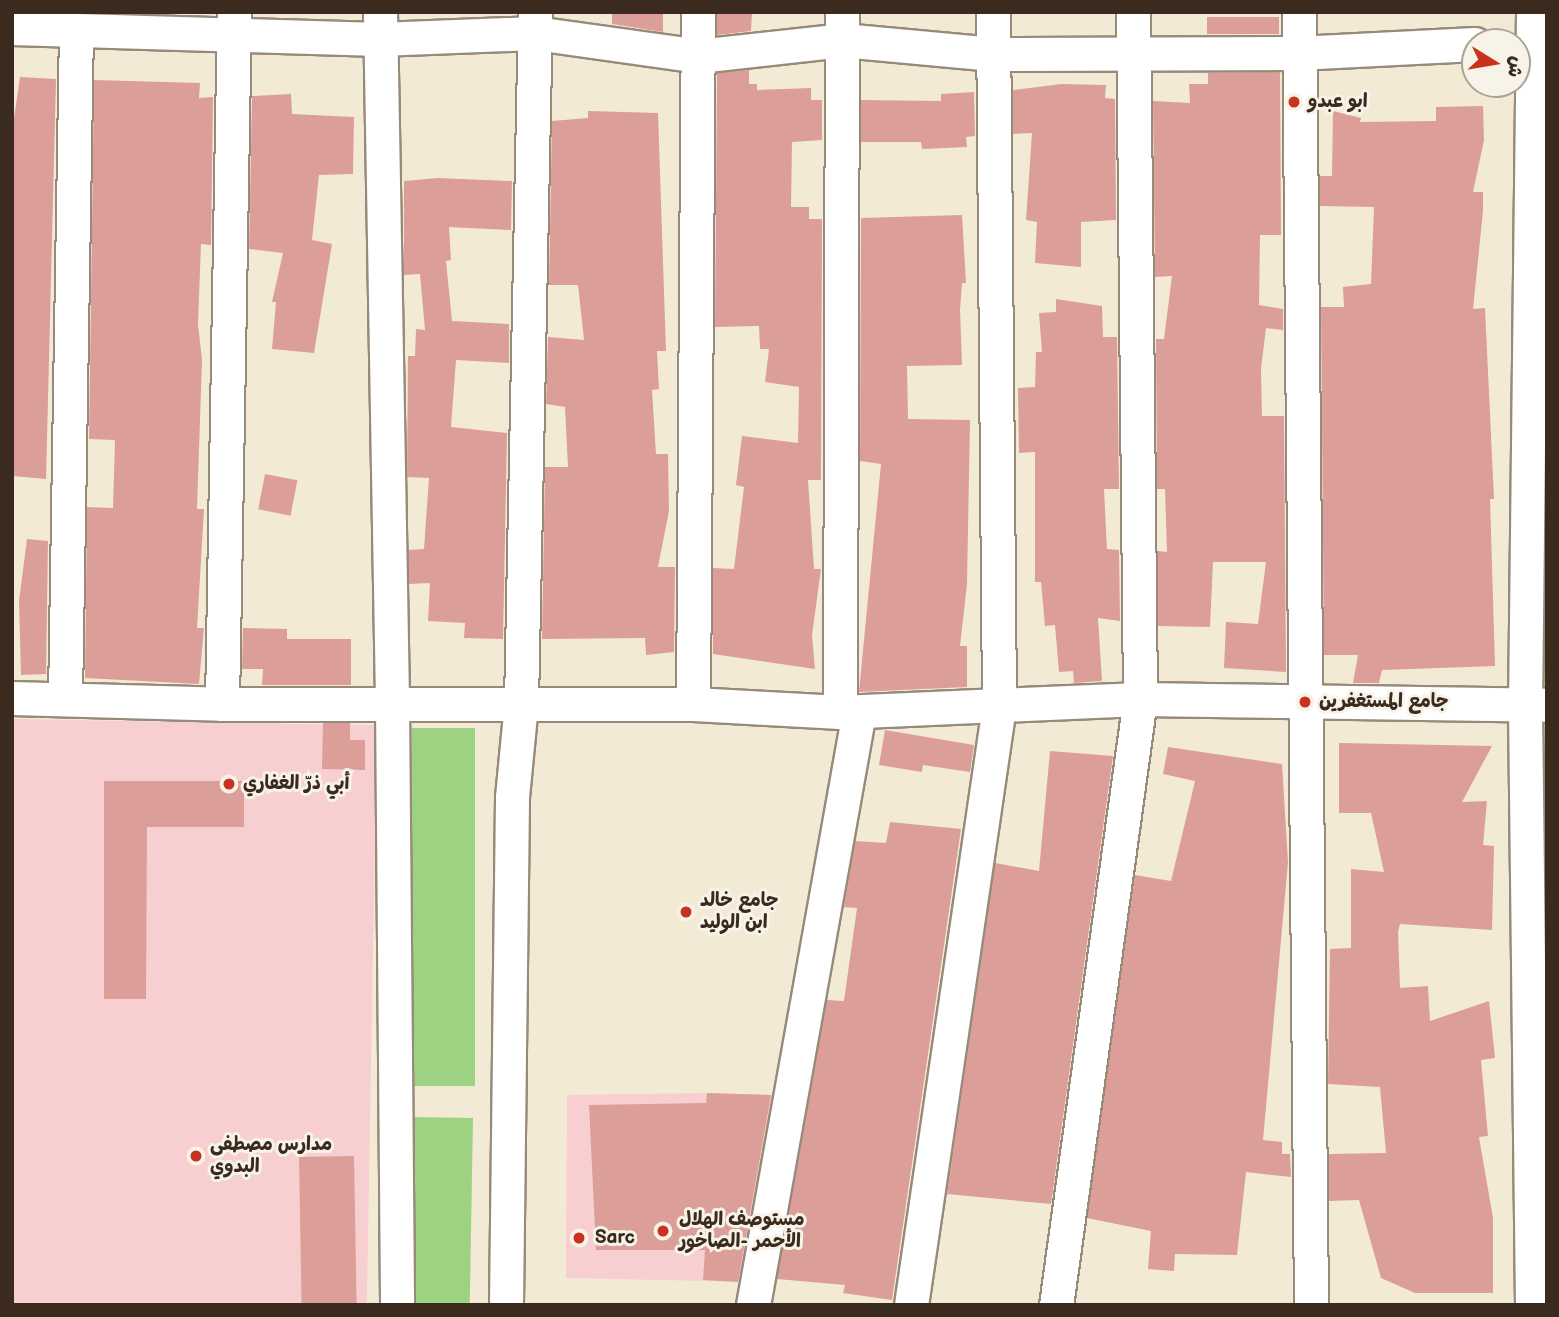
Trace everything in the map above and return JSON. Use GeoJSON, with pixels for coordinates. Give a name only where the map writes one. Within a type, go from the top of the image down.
{"type":"FeatureCollection","features":[{"type":"Feature","properties":{"kind":"street"},"geometry":{"type":"LineString","coordinates":[[693,704],[698,12]]}},
{"type":"Feature","properties":{"kind":"street"},"geometry":{"type":"LineString","coordinates":[[911,1305],[999,706],[993,12]]}},
{"type":"Feature","properties":{"kind":"street"},"geometry":{"type":"LineString","coordinates":[[1056,1305],[1140,699],[1133,12]]}},
{"type":"Feature","properties":{"kind":"street"},"geometry":{"type":"LineString","coordinates":[[1298,12],[1311,1305]]}},
{"type":"Feature","properties":{"kind":"street"},"geometry":{"type":"LineString","coordinates":[[506,1305],[512,797],[521,703],[535,22]]}},
{"type":"Feature","properties":{"kind":"street"},"geometry":{"type":"LineString","coordinates":[[12,28],[75,31],[234,23],[379,26],[535,22],[698,56],[842,26],[992,54],[1297,53],[1461,45]]}},
{"type":"Feature","properties":{"kind":"street"},"geometry":{"type":"LineString","coordinates":[[222,704],[234,23]]}},
{"type":"Feature","properties":{"kind":"street"},"geometry":{"type":"LineString","coordinates":[[379,26],[392,702],[397,1305]]}},
{"type":"Feature","properties":{"kind":"street"},"geometry":{"type":"LineString","coordinates":[[753,1305],[850,712],[842,26]]}},
{"type":"Feature","properties":{"kind":"street"},"geometry":{"type":"LineString","coordinates":[[65,699],[75,31]]}},
{"type":"Feature","properties":{"kind":"street"},"geometry":{"type":"LineString","coordinates":[[1531,34],[1536,706],[1532,1305]]}},
{"type":"Feature","properties":{"kind":"street"},"geometry":{"type":"LineString","coordinates":[[12,698],[222,704],[693,704],[850,712],[1140,699],[1536,706]]}},
{"type":"Feature","properties":{"kind":"shaded area","name":"مدارس مصطفى البدوي"},"geometry":{"type":"Polygon","coordinates":[[[12,719],[377,725],[367,1305],[12,1305],[12,719]]]}},
{"type":"Feature","properties":{"kind":"shaded area","name":"مستوصف الهلال الأحمر -الصاخور"},"geometry":{"type":"Polygon","coordinates":[[[567,1095],[775,1095],[756,1282],[566,1278],[567,1095]]]}},
{"type":"Feature","properties":{"kind":"green space"},"geometry":{"type":"Polygon","coordinates":[[[412,728],[475,728],[475,1086],[412,1086],[412,728]]]}},
{"type":"Feature","properties":{"kind":"green space"},"geometry":{"type":"Polygon","coordinates":[[[413,1117],[473,1118],[470,1305],[410,1305],[413,1117]]]}},
{"type":"Feature","properties":{"kind":"building"},"geometry":{"type":"Polygon","coordinates":[[[612,12],[663,12],[663,32],[612,24],[612,12]]]}},
{"type":"Feature","properties":{"kind":"building"},"geometry":{"type":"Polygon","coordinates":[[[717,12],[752,12],[751,31],[717,35],[717,12]]]}},
{"type":"Feature","properties":{"kind":"building"},"geometry":{"type":"Polygon","coordinates":[[[1207,17],[1279,17],[1279,34],[1207,34],[1207,17]]]}},
{"type":"Feature","properties":{"kind":"building"},"geometry":{"type":"Polygon","coordinates":[[[749,70],[749,84],[757,84],[757,90],[811,88],[811,100],[822,100],[822,140],[792,142],[791,207],[809,207],[809,219],[822,219],[821,480],[808,480],[814,569],[821,569],[812,635],[815,669],[713,654],[713,568],[734,569],[744,487],[736,485],[742,436],[798,443],[799,387],[765,382],[769,349],[760,349],[759,326],[715,327],[717,73],[749,70]]]}},
{"type":"Feature","properties":{"kind":"building"},"geometry":{"type":"Polygon","coordinates":[[[1280,72],[1281,235],[1260,235],[1259,305],[1283,309],[1283,330],[1266,328],[1261,369],[1262,416],[1284,416],[1286,672],[1224,668],[1226,622],[1258,624],[1266,562],[1213,562],[1210,627],[1158,626],[1158,551],[1167,552],[1165,489],[1157,489],[1156,339],[1164,339],[1172,276],[1155,277],[1153,101],[1190,103],[1189,84],[1208,84],[1208,73],[1280,72]]]}},
{"type":"Feature","properties":{"kind":"building"},"geometry":{"type":"Polygon","coordinates":[[[20,77],[56,79],[46,479],[12,476],[12,132],[20,77]]]}},
{"type":"Feature","properties":{"kind":"building"},"geometry":{"type":"Polygon","coordinates":[[[94,80],[200,83],[199,98],[213,97],[211,245],[201,244],[198,324],[202,360],[197,509],[204,509],[197,628],[204,628],[199,684],[85,678],[87,507],[113,508],[115,440],[89,439],[94,80]]]}},
{"type":"Feature","properties":{"kind":"building"},"geometry":{"type":"Polygon","coordinates":[[[1061,84],[1106,85],[1105,98],[1115,99],[1116,220],[1081,222],[1081,267],[1035,263],[1037,222],[1026,220],[1032,133],[1013,134],[1013,90],[1061,84]]]}},
{"type":"Feature","properties":{"kind":"building"},"geometry":{"type":"Polygon","coordinates":[[[974,92],[975,136],[966,137],[967,147],[922,149],[921,142],[861,142],[861,100],[941,101],[941,94],[974,92]]]}},
{"type":"Feature","properties":{"kind":"building"},"geometry":{"type":"Polygon","coordinates":[[[291,94],[292,114],[354,117],[353,174],[319,175],[312,240],[332,244],[314,353],[272,349],[276,302],[272,302],[283,253],[249,249],[252,96],[291,94]]]}},
{"type":"Feature","properties":{"kind":"building"},"geometry":{"type":"Polygon","coordinates":[[[1483,106],[1484,140],[1473,192],[1483,192],[1483,211],[1473,309],[1485,308],[1494,499],[1490,499],[1495,666],[1382,670],[1379,683],[1353,683],[1358,655],[1324,655],[1321,307],[1344,307],[1343,287],[1371,284],[1374,207],[1320,206],[1320,176],[1332,176],[1333,111],[1361,118],[1360,122],[1436,121],[1436,107],[1483,106]]]}},
{"type":"Feature","properties":{"kind":"building"},"geometry":{"type":"Polygon","coordinates":[[[588,111],[658,113],[666,351],[657,351],[659,389],[652,390],[656,454],[668,454],[669,511],[658,567],[675,567],[674,652],[646,655],[645,638],[542,639],[545,467],[568,467],[565,407],[546,404],[548,337],[584,340],[578,285],[549,285],[552,121],[588,118],[588,111]]]}},
{"type":"Feature","properties":{"kind":"building"},"geometry":{"type":"Polygon","coordinates":[[[438,178],[512,181],[511,230],[449,227],[451,260],[446,261],[452,321],[509,324],[509,363],[456,360],[451,427],[507,433],[503,639],[464,638],[465,623],[428,621],[430,583],[409,584],[409,550],[424,549],[429,478],[407,477],[408,356],[415,356],[416,329],[425,330],[420,274],[404,275],[404,181],[438,178]]]}},
{"type":"Feature","properties":{"kind":"building"},"geometry":{"type":"Polygon","coordinates":[[[962,215],[966,283],[962,283],[960,310],[962,365],[907,366],[908,419],[970,420],[967,584],[960,646],[967,646],[967,687],[859,692],[881,464],[860,461],[861,218],[962,215]]]}},
{"type":"Feature","properties":{"kind":"building"},"geometry":{"type":"Polygon","coordinates":[[[1056,299],[1102,306],[1103,337],[1117,337],[1119,489],[1104,489],[1107,549],[1119,550],[1120,621],[1098,618],[1102,681],[1074,683],[1073,671],[1059,672],[1055,625],[1045,626],[1041,582],[1035,582],[1035,452],[1019,453],[1018,388],[1035,387],[1036,352],[1042,352],[1039,313],[1056,312],[1056,299]]]}},
{"type":"Feature","properties":{"kind":"building"},"geometry":{"type":"Polygon","coordinates":[[[265,474],[297,480],[291,516],[258,509],[265,474]]]}},
{"type":"Feature","properties":{"kind":"building"},"geometry":{"type":"Polygon","coordinates":[[[27,539],[48,541],[46,674],[21,675],[19,601],[27,539]]]}},
{"type":"Feature","properties":{"kind":"building"},"geometry":{"type":"Polygon","coordinates":[[[243,628],[287,629],[287,639],[351,639],[351,685],[262,685],[263,669],[242,669],[243,628]]]}},
{"type":"Feature","properties":{"kind":"building"},"geometry":{"type":"Polygon","coordinates":[[[323,723],[350,723],[350,740],[365,740],[365,770],[322,769],[323,723]]]}},
{"type":"Feature","properties":{"kind":"building"},"geometry":{"type":"Polygon","coordinates":[[[885,730],[974,745],[970,772],[923,765],[922,772],[879,765],[885,730]]]}},
{"type":"Feature","properties":{"kind":"building"},"geometry":{"type":"Polygon","coordinates":[[[1339,743],[1492,746],[1462,802],[1487,801],[1483,845],[1494,846],[1492,930],[1400,924],[1398,932],[1400,988],[1428,986],[1430,1021],[1489,1001],[1495,1058],[1481,1060],[1488,1136],[1479,1137],[1493,1218],[1493,1293],[1415,1293],[1381,1278],[1359,1200],[1329,1201],[1329,1154],[1386,1153],[1380,1087],[1328,1084],[1330,949],[1351,948],[1351,869],[1384,872],[1371,813],[1339,813],[1339,743]]]}},
{"type":"Feature","properties":{"kind":"building"},"geometry":{"type":"Polygon","coordinates":[[[1168,747],[1282,764],[1288,862],[1263,1140],[1282,1142],[1282,1154],[1290,1154],[1291,1177],[1246,1172],[1237,1255],[1175,1254],[1174,1271],[1148,1269],[1151,1231],[1087,1218],[1135,875],[1171,881],[1195,781],[1163,774],[1168,747]]]}},
{"type":"Feature","properties":{"kind":"building"},"geometry":{"type":"Polygon","coordinates":[[[1050,751],[1113,756],[1051,1204],[947,1194],[995,863],[1039,871],[1050,751]]]}},
{"type":"Feature","properties":{"kind":"building"},"geometry":{"type":"Polygon","coordinates":[[[104,781],[244,781],[244,827],[147,827],[146,999],[104,999],[104,781]]]}},
{"type":"Feature","properties":{"kind":"building"},"geometry":{"type":"Polygon","coordinates":[[[890,822],[961,829],[892,1300],[843,1293],[845,1285],[777,1279],[827,1000],[844,1001],[857,908],[844,907],[855,841],[886,843],[890,822]]]}},
{"type":"Feature","properties":{"kind":"building","name":"مستوصف الهلال الأحمر -الصاخور"},"geometry":{"type":"Polygon","coordinates":[[[707,1093],[771,1095],[738,1282],[703,1280],[705,1250],[596,1250],[589,1105],[706,1103],[707,1093]]]}},
{"type":"Feature","properties":{"kind":"building"},"geometry":{"type":"Polygon","coordinates":[[[354,1156],[357,1305],[302,1305],[299,1157],[354,1156]]]}},
{"type":"Feature","properties":{"kind":"place","name":"ابو عبدو"},"geometry":{"type":"Point","coordinates":[1294,102]}},
{"type":"Feature","properties":{"kind":"place","name":"جامع المستغفرين"},"geometry":{"type":"Point","coordinates":[1305,702]}},
{"type":"Feature","properties":{"kind":"place","name":"أبي ذرّ الغفاري"},"geometry":{"type":"Point","coordinates":[229,784]}},
{"type":"Feature","properties":{"kind":"place","name":"جامع خالد ابن الوليد"},"geometry":{"type":"Point","coordinates":[686,912]}},
{"type":"Feature","properties":{"kind":"place","name":"مدارس مصطفى البدوي"},"geometry":{"type":"Point","coordinates":[196,1156]}},
{"type":"Feature","properties":{"kind":"place","name":"مستوصف الهلال الأحمر -الصاخور"},"geometry":{"type":"Point","coordinates":[663,1231]}},
{"type":"Feature","properties":{"kind":"place","name":"Sarc"},"geometry":{"type":"Point","coordinates":[579,1238]}}]}
